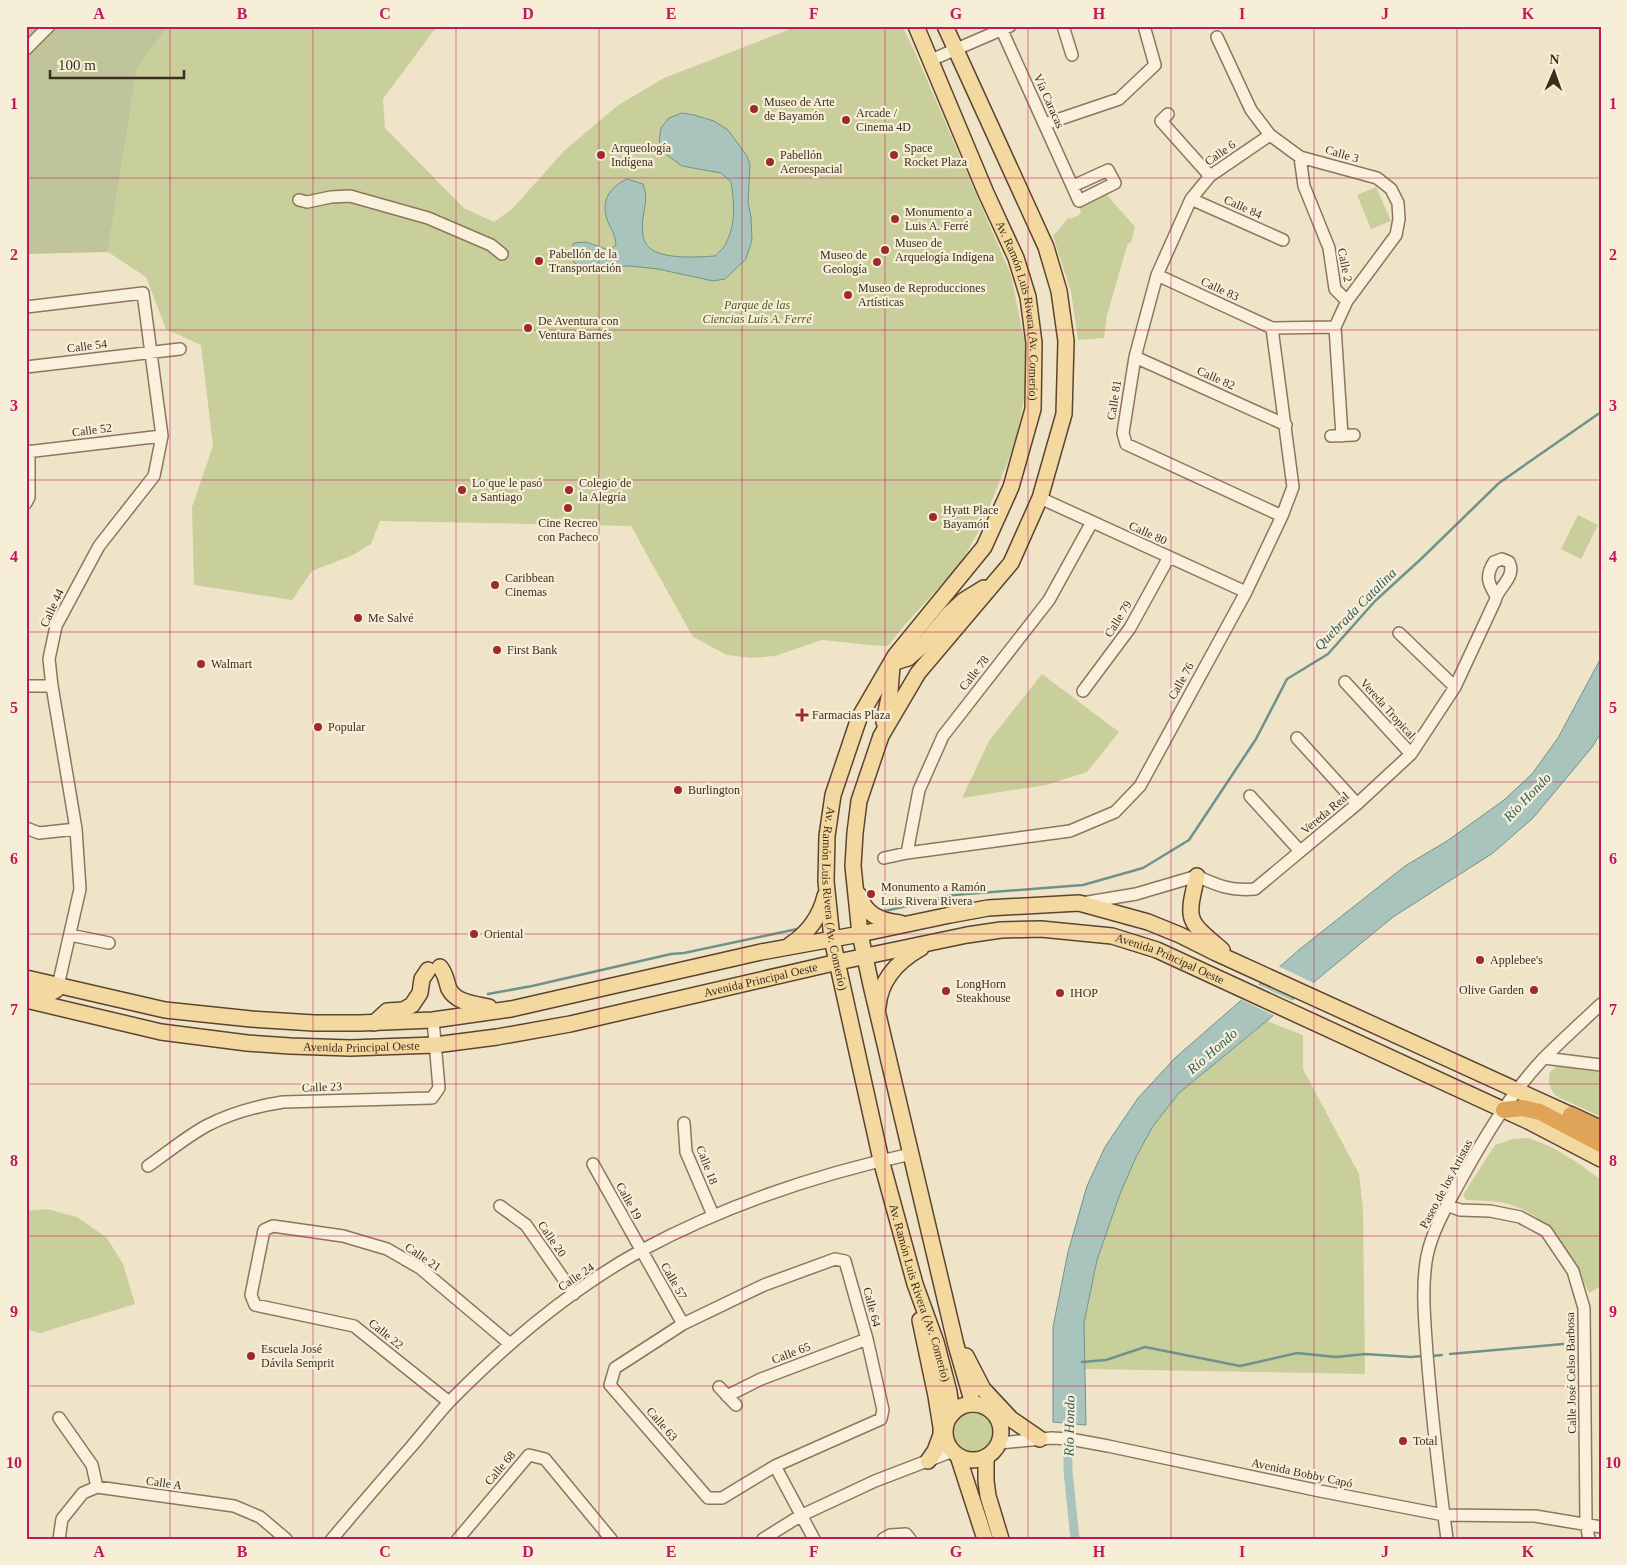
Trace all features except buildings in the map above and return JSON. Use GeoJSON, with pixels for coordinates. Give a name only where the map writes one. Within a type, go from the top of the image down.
{"type":"FeatureCollection","features":[{"type":"Feature","properties":{"kind":"highway"},"geometry":{"type":"LineString","coordinates":[[1504,1110],[1522,1108],[1540,1112],[1601,1144]]}},
{"type":"Feature","properties":{"kind":"highway"},"geometry":{"type":"LineString","coordinates":[[1571,1115],[1601,1129]]}},
{"type":"Feature","properties":{"kind":"highway"},"geometry":{"type":"LineString","coordinates":[[1571,1115],[1601,1135]]}},
{"type":"Feature","properties":{"kind":"main road","name":"Av. Ramón Luis Rivera (Av. Comerío)"},"geometry":{"type":"LineString","coordinates":[[916,26],[1016,258],[1028,297],[1034,343],[1033,409],[1010,487],[984,547],[895,656],[859,718],[833,795],[827,836],[827,887],[832,939],[880,1160],[915,1284],[936,1342],[949,1392],[952,1414]]}},
{"type":"Feature","properties":{"kind":"main road","name":"Av. Ramón Luis Rivera (Av. Comerío)"},"geometry":{"type":"LineString","coordinates":[[945,26],[1046,247],[1059,290],[1066,341],[1064,414],[1040,498],[1011,563],[918,673],[881,736],[860,801],[855,833],[854,882],[860,934],[956,1345],[973,1404]]}},
{"type":"Feature","properties":{"kind":"main road"},"geometry":{"type":"LineString","coordinates":[[881,736],[890,692],[892,663],[908,658],[924,644],[949,614],[963,601],[997,579]]}},
{"type":"Feature","properties":{"kind":"main road"},"geometry":{"type":"LineString","coordinates":[[1197,876],[1190,910],[1192,921],[1196,927],[1239,964]]}},
{"type":"Feature","properties":{"kind":"main road"},"geometry":{"type":"LineString","coordinates":[[854,882],[865,908],[872,915],[891,922],[908,924]]}},
{"type":"Feature","properties":{"kind":"main road"},"geometry":{"type":"LineString","coordinates":[[788,947],[800,938],[814,922],[821,910],[827,887]]}},
{"type":"Feature","properties":{"kind":"main road","name":"Avenida Principal Oeste"},"geometry":{"type":"LineString","coordinates":[[26,978],[165,1010],[274,1021],[374,1023],[433,1020],[497,1010],[577,994],[685,968],[988,908],[1079,903],[1148,922],[1180,935],[1358,1019],[1571,1115]]}},
{"type":"Feature","properties":{"kind":"main road","name":"Avenida Principal Oeste"},"geometry":{"type":"LineString","coordinates":[[26,1000],[160,1032],[247,1043],[350,1048],[435,1045],[570,1024],[930,942],[1001,930],[1040,928],[1112,936],[1158,950],[1557,1135],[1601,1159]]}},
{"type":"Feature","properties":{"kind":"main road"},"geometry":{"type":"LineString","coordinates":[[878,1014],[879,996],[885,981],[901,961],[930,942]]}},
{"type":"Feature","properties":{"kind":"main road"},"geometry":{"type":"LineString","coordinates":[[374,1023],[387,1011],[403,1010],[412,1005],[420,993],[422,979],[434,968],[444,972],[450,990],[455,996],[471,1004],[491,1007],[497,1010]]}},
{"type":"Feature","properties":{"kind":"main road"},"geometry":{"type":"LineString","coordinates":[[26,990],[49,994],[56,990],[58,986]]}},
{"type":"Feature","properties":{"kind":"main road"},"geometry":{"type":"LineString","coordinates":[[58,1008],[67,1000],[74,999],[129,1012],[155,1008]]}},
{"type":"Feature","properties":{"kind":"main road"},"geometry":{"type":"LineString","coordinates":[[915,1284],[917,1306],[941,1427],[941,1435],[935,1451],[928,1461]]}},
{"type":"Feature","properties":{"kind":"main road"},"geometry":{"type":"LineString","coordinates":[[956,1345],[965,1354],[983,1390],[1011,1418],[1040,1439]]}},
{"type":"Feature","properties":{"kind":"main road"},"geometry":{"type":"LineString","coordinates":[[956,1453],[972,1460],[986,1457],[994,1451],[999,1443],[1001,1427],[997,1416],[989,1408],[973,1404],[959,1408],[947,1422],[945,1433],[947,1443],[956,1453],[985,1539]]}},
{"type":"Feature","properties":{"kind":"main road"},"geometry":{"type":"LineString","coordinates":[[986,1457],[988,1496],[1001,1539]]}},
{"type":"Feature","properties":{"kind":"street"},"geometry":{"type":"LineString","coordinates":[[26,49],[49,26]]}},
{"type":"Feature","properties":{"kind":"street"},"geometry":{"type":"LineString","coordinates":[[1063,26],[1072,54]]}},
{"type":"Feature","properties":{"kind":"street"},"geometry":{"type":"LineString","coordinates":[[1045,124],[1119,99],[1155,65],[1144,26]]}},
{"type":"Feature","properties":{"kind":"street"},"geometry":{"type":"LineString","coordinates":[[931,60],[1004,27]]}},
{"type":"Feature","properties":{"kind":"street","name":"Vía Caracas"},"geometry":{"type":"LineString","coordinates":[[1004,27],[1073,186]]}},
{"type":"Feature","properties":{"kind":"street","name":"Calle 3"},"geometry":{"type":"LineString","coordinates":[[1217,37],[1251,110],[1270,135],[1300,157],[1377,178],[1391,189],[1398,203],[1399,219],[1396,235],[1347,301]]}},
{"type":"Feature","properties":{"kind":"street"},"geometry":{"type":"LineString","coordinates":[[1168,114],[1161,121],[1210,176]]}},
{"type":"Feature","properties":{"kind":"street","name":"Calle 6"},"geometry":{"type":"LineString","coordinates":[[1191,199],[1210,176],[1270,135]]}},
{"type":"Feature","properties":{"kind":"street","name":"Calle 2"},"geometry":{"type":"LineString","coordinates":[[1300,157],[1304,186],[1329,248],[1336,289],[1347,301]]}},
{"type":"Feature","properties":{"kind":"street"},"geometry":{"type":"LineString","coordinates":[[299,200],[307,202],[331,197],[350,196],[428,218],[492,245],[502,254]]}},
{"type":"Feature","properties":{"kind":"street","name":"Calle 84"},"geometry":{"type":"LineString","coordinates":[[1191,199],[1283,240]]}},
{"type":"Feature","properties":{"kind":"street","name":"Calle 81"},"geometry":{"type":"LineString","coordinates":[[1191,199],[1157,275],[1135,357],[1123,433],[1126,444],[1282,516]]}},
{"type":"Feature","properties":{"kind":"street","name":"Calle 83"},"geometry":{"type":"LineString","coordinates":[[1157,275],[1272,328]]}},
{"type":"Feature","properties":{"kind":"street","name":"Calle 44"},"geometry":{"type":"LineString","coordinates":[[26,307],[143,293],[162,436],[154,476],[99,546],[56,626],[48,659],[76,829],[80,889],[58,986]]}},
{"type":"Feature","properties":{"kind":"street"},"geometry":{"type":"LineString","coordinates":[[1343,435],[1335,327],[1347,301]]}},
{"type":"Feature","properties":{"kind":"street"},"geometry":{"type":"LineString","coordinates":[[1272,328],[1335,327]]}},
{"type":"Feature","properties":{"kind":"street","name":"Calle 76"},"geometry":{"type":"LineString","coordinates":[[884,858],[907,853],[1070,831],[1115,812],[1140,786],[1246,592],[1282,516],[1293,487],[1272,328]]}},
{"type":"Feature","properties":{"kind":"street","name":"Calle 54"},"geometry":{"type":"LineString","coordinates":[[26,367],[180,349]]}},
{"type":"Feature","properties":{"kind":"street","name":"Calle 82"},"geometry":{"type":"LineString","coordinates":[[1135,357],[1286,425]]}},
{"type":"Feature","properties":{"kind":"street","name":"Calle 52"},"geometry":{"type":"LineString","coordinates":[[28,452],[162,436]]}},
{"type":"Feature","properties":{"kind":"street"},"geometry":{"type":"LineString","coordinates":[[26,503],[30,496],[28,452]]}},
{"type":"Feature","properties":{"kind":"street","name":"Calle 80"},"geometry":{"type":"LineString","coordinates":[[1040,498],[1246,592]]}},
{"type":"Feature","properties":{"kind":"street","name":"Calle 78"},"geometry":{"type":"LineString","coordinates":[[907,853],[919,790],[943,736],[1049,600],[1092,522]]}},
{"type":"Feature","properties":{"kind":"street","name":"Calle 79"},"geometry":{"type":"LineString","coordinates":[[1083,691],[1130,628],[1169,557]]}},
{"type":"Feature","properties":{"kind":"street","name":"Vereda Real"},"geometry":{"type":"LineString","coordinates":[[1197,876],[1212,883],[1237,890],[1255,889],[1357,804],[1411,754],[1455,687],[1496,596]]}},
{"type":"Feature","properties":{"kind":"street"},"geometry":{"type":"LineString","coordinates":[[1399,633],[1455,687]]}},
{"type":"Feature","properties":{"kind":"street","name":"Vereda Tropical"},"geometry":{"type":"LineString","coordinates":[[1345,682],[1411,754]]}},
{"type":"Feature","properties":{"kind":"street"},"geometry":{"type":"LineString","coordinates":[[26,686],[52,686]]}},
{"type":"Feature","properties":{"kind":"street"},"geometry":{"type":"LineString","coordinates":[[1297,738],[1357,804]]}},
{"type":"Feature","properties":{"kind":"street"},"geometry":{"type":"LineString","coordinates":[[1250,796],[1300,852]]}},
{"type":"Feature","properties":{"kind":"street"},"geometry":{"type":"LineString","coordinates":[[26,828],[40,834],[76,829]]}},
{"type":"Feature","properties":{"kind":"street"},"geometry":{"type":"LineString","coordinates":[[1079,903],[1136,894],[1197,876]]}},
{"type":"Feature","properties":{"kind":"street"},"geometry":{"type":"LineString","coordinates":[[70,935],[109,943]]}},
{"type":"Feature","properties":{"kind":"street","name":"Paseo de los Artistas"},"geometry":{"type":"LineString","coordinates":[[1447,1539],[1430,1389],[1426,1332],[1425,1289],[1427,1257],[1431,1240],[1447,1205],[1469,1165],[1516,1091],[1544,1058],[1601,1004]]}},
{"type":"Feature","properties":{"kind":"street","name":"Calle 23"},"geometry":{"type":"LineString","coordinates":[[148,1166],[206,1126],[245,1110],[267,1104],[432,1098],[439,1088],[433,1020]]}},
{"type":"Feature","properties":{"kind":"street"},"geometry":{"type":"LineString","coordinates":[[1544,1058],[1601,1065]]}},
{"type":"Feature","properties":{"kind":"street","name":"Calle 18"},"geometry":{"type":"LineString","coordinates":[[684,1123],[686,1152],[713,1215]]}},
{"type":"Feature","properties":{"kind":"street","name":"Calle 24"},"geometry":{"type":"LineString","coordinates":[[332,1539],[449,1402],[510,1344],[574,1294],[641,1251],[713,1215],[768,1194],[880,1160],[911,1154]]}},
{"type":"Feature","properties":{"kind":"street","name":"Calle 19"},"geometry":{"type":"LineString","coordinates":[[592,1164],[641,1251]]}},
{"type":"Feature","properties":{"kind":"street","name":"Calle José Celso Barbosa"},"geometry":{"type":"LineString","coordinates":[[1447,1205],[1460,1210],[1490,1211],[1512,1216],[1546,1231],[1573,1271],[1584,1308],[1586,1523],[1589,1539]]}},
{"type":"Feature","properties":{"kind":"street","name":"Calle 20"},"geometry":{"type":"LineString","coordinates":[[500,1206],[526,1225],[574,1294]]}},
{"type":"Feature","properties":{"kind":"street","name":"Calle 21"},"geometry":{"type":"LineString","coordinates":[[294,1313],[254,1305],[251,1296],[264,1230],[273,1226],[343,1236],[387,1249],[420,1268],[510,1344]]}},
{"type":"Feature","properties":{"kind":"street","name":"Calle 57"},"geometry":{"type":"LineString","coordinates":[[641,1251],[683,1324]]}},
{"type":"Feature","properties":{"kind":"street","name":"Calle 64"},"geometry":{"type":"LineString","coordinates":[[683,1324],[764,1284],[835,1259],[845,1261],[883,1410],[880,1419],[775,1466]]}},
{"type":"Feature","properties":{"kind":"street","name":"Calle 22"},"geometry":{"type":"LineString","coordinates":[[294,1313],[354,1326],[449,1402]]}},
{"type":"Feature","properties":{"kind":"street","name":"Calle 63"},"geometry":{"type":"LineString","coordinates":[[683,1324],[615,1368],[610,1385],[708,1498],[722,1498],[775,1466]]}},
{"type":"Feature","properties":{"kind":"street","name":"Calle 65"},"geometry":{"type":"LineString","coordinates":[[736,1405],[723,1392],[866,1338]]}},
{"type":"Feature","properties":{"kind":"street"},"geometry":{"type":"LineString","coordinates":[[59,1418],[92,1465],[97,1487],[83,1493],[62,1519],[59,1539]]}},
{"type":"Feature","properties":{"kind":"street","name":"Avenida Bobby Capó"},"geometry":{"type":"LineString","coordinates":[[999,1443],[1040,1439],[1100,1444],[1310,1489],[1444,1515],[1535,1516],[1601,1527]]}},
{"type":"Feature","properties":{"kind":"street"},"geometry":{"type":"LineString","coordinates":[[763,1539],[800,1516],[875,1481],[928,1461],[956,1453]]}},
{"type":"Feature","properties":{"kind":"street","name":"Calle 68"},"geometry":{"type":"LineString","coordinates":[[458,1539],[529,1455],[545,1460],[611,1539]]}},
{"type":"Feature","properties":{"kind":"street"},"geometry":{"type":"LineString","coordinates":[[775,1466],[800,1516],[814,1539]]}},
{"type":"Feature","properties":{"kind":"street","name":"Calle A"},"geometry":{"type":"LineString","coordinates":[[97,1487],[234,1506],[260,1518],[286,1539]]}},
{"type":"Feature","properties":{"kind":"street"},"geometry":{"type":"LineString","coordinates":[[883,1539],[906,1534],[909,1537]]}},
{"type":"Feature","properties":{"kind":"green space"},"geometry":{"type":"Polygon","coordinates":[[[26,26],[168,26],[137,68],[108,252],[26,254],[26,26]]]}},
{"type":"Feature","properties":{"kind":"green space","name":"Parque de las Ciencias Luis A. Ferré"},"geometry":{"type":"Polygon","coordinates":[[[168,26],[437,26],[383,99],[385,128],[464,208],[494,222],[513,208],[564,151],[617,106],[664,78],[798,26],[902,26],[1011,275],[1025,344],[1025,395],[1014,447],[980,529],[960,564],[888,646],[822,640],[775,656],[751,658],[727,655],[693,637],[631,526],[380,521],[371,544],[353,555],[312,571],[292,600],[194,585],[192,507],[213,446],[201,345],[166,329],[146,277],[108,252],[137,68],[168,26]]]}},
{"type":"Feature","properties":{"kind":"green space"},"geometry":{"type":"Polygon","coordinates":[[[1376,187],[1391,221],[1371,229],[1357,195],[1376,187]]]}},
{"type":"Feature","properties":{"kind":"green space"},"geometry":{"type":"Polygon","coordinates":[[[1107,195],[1135,227],[1131,243],[1128,243],[1107,315],[1104,338],[1078,340],[1071,292],[1053,236],[1069,217],[1070,219],[1079,215],[1081,212],[1079,207],[1107,195]]]}},
{"type":"Feature","properties":{"kind":"green space"},"geometry":{"type":"Polygon","coordinates":[[[1578,515],[1598,525],[1581,559],[1561,549],[1578,515]]]}},
{"type":"Feature","properties":{"kind":"green space"},"geometry":{"type":"Polygon","coordinates":[[[1042,674],[1119,732],[1087,772],[1046,785],[962,798],[989,741],[1042,674]]]}},
{"type":"Feature","properties":{"kind":"green space"},"geometry":{"type":"Polygon","coordinates":[[[1267,1021],[1303,1035],[1303,1069],[1359,1174],[1363,1209],[1365,1374],[1085,1369],[1084,1323],[1097,1260],[1120,1194],[1136,1157],[1153,1126],[1179,1093],[1267,1021]]]}},
{"type":"Feature","properties":{"kind":"green space"},"geometry":{"type":"Polygon","coordinates":[[[1567,1066],[1594,1070],[1600,1074],[1601,1117],[1556,1096],[1552,1090],[1549,1079],[1550,1072],[1556,1067],[1567,1066]]]}},
{"type":"Feature","properties":{"kind":"green space"},"geometry":{"type":"Polygon","coordinates":[[[1528,1138],[1557,1150],[1601,1180],[1601,1286],[1589,1293],[1567,1250],[1547,1226],[1535,1216],[1520,1208],[1504,1203],[1466,1200],[1463,1195],[1495,1145],[1513,1139],[1528,1138]]]}},
{"type":"Feature","properties":{"kind":"green space"},"geometry":{"type":"Polygon","coordinates":[[[47,1209],[77,1217],[107,1238],[123,1264],[135,1304],[40,1333],[26,1329],[26,1211],[47,1209]]]}},
{"type":"Feature","properties":{"kind":"green space"},"geometry":{"type":"Polygon","coordinates":[[[973,1407],[987,1411],[994,1418],[998,1432],[994,1446],[987,1453],[973,1457],[959,1453],[952,1446],[948,1432],[952,1418],[959,1411],[973,1407]]]}},
{"type":"Feature","properties":{"kind":"water"},"geometry":{"type":"Polygon","coordinates":[[[682,113],[714,121],[728,130],[747,156],[750,165],[748,202],[752,240],[746,259],[725,279],[713,281],[658,269],[630,266],[589,268],[574,263],[571,249],[574,243],[586,242],[609,250],[616,245],[606,215],[606,202],[615,186],[627,179],[643,184],[645,189],[643,233],[645,242],[650,248],[666,255],[698,257],[715,256],[725,245],[730,234],[733,219],[731,182],[721,173],[682,166],[667,155],[659,141],[661,128],[669,118],[682,113]]]}},
{"type":"Feature","properties":{"kind":"water"},"geometry":{"type":"Polygon","coordinates":[[[1601,658],[1601,732],[1593,746],[1533,818],[1493,853],[1393,917],[1179,1093],[1153,1126],[1136,1157],[1120,1194],[1097,1260],[1084,1323],[1086,1425],[1053,1422],[1053,1327],[1068,1252],[1087,1186],[1105,1147],[1138,1098],[1175,1058],[1300,949],[1405,866],[1447,841],[1504,800],[1532,774],[1558,738],[1601,658]]]}},
{"type":"Feature","properties":{"kind":"pier"},"geometry":{"type":"Polygon","coordinates":[[[1278,966],[1316,984],[1298,999],[1261,981],[1278,966]]]}},
{"type":"Feature","properties":{"kind":"pier"},"geometry":{"type":"Polygon","coordinates":[[[1257,984],[1295,1002],[1277,1017],[1240,999],[1257,984]]]}},
{"type":"Feature","properties":{"kind":"waterway","name":"Quebrada Catalina"},"geometry":{"type":"LineString","coordinates":[[881,912],[954,895],[1083,885],[1143,868],[1189,840],[1256,739],[1287,679],[1328,654],[1375,601],[1499,483],[1601,412]]}},
{"type":"Feature","properties":{"kind":"waterway"},"geometry":{"type":"LineString","coordinates":[[488,994],[797,929]]}},
{"type":"Feature","properties":{"kind":"waterway"},"geometry":{"type":"LineString","coordinates":[[1450,1354],[1563,1344]]}},
{"type":"Feature","properties":{"kind":"waterway"},"geometry":{"type":"LineString","coordinates":[[1082,1362],[1106,1360],[1145,1347],[1240,1366],[1297,1353],[1336,1357],[1365,1354],[1423,1356]]}},
{"type":"Feature","properties":{"kind":"waterway"},"geometry":{"type":"LineString","coordinates":[[1431,1356],[1442,1355]]}},
{"type":"Feature","properties":{"kind":"waterway","name":"Río Hondo"},"geometry":{"type":"LineString","coordinates":[[1068,1423],[1068,1471],[1075,1539]]}},
{"type":"Feature","properties":{"kind":"place","name":"Museo de Arte de Bayamón"},"geometry":{"type":"Point","coordinates":[754,109]}},
{"type":"Feature","properties":{"kind":"place","name":"Arcade / Cinema 4D"},"geometry":{"type":"Point","coordinates":[846,120]}},
{"type":"Feature","properties":{"kind":"place","name":"Arqueología Indígena"},"geometry":{"type":"Point","coordinates":[601,155]}},
{"type":"Feature","properties":{"kind":"place","name":"Space Rocket Plaza"},"geometry":{"type":"Point","coordinates":[894,155]}},
{"type":"Feature","properties":{"kind":"place","name":"Pabellón Aeroespacial"},"geometry":{"type":"Point","coordinates":[770,162]}},
{"type":"Feature","properties":{"kind":"place","name":"Monumento a Luis A. Ferré"},"geometry":{"type":"Point","coordinates":[895,219]}},
{"type":"Feature","properties":{"kind":"place","name":"Museo de Arquelogía Indígena"},"geometry":{"type":"Point","coordinates":[885,250]}},
{"type":"Feature","properties":{"kind":"place","name":"Pabellón de la Transportación"},"geometry":{"type":"Point","coordinates":[539,261]}},
{"type":"Feature","properties":{"kind":"place","name":"Museo de Geología"},"geometry":{"type":"Point","coordinates":[877,262]}},
{"type":"Feature","properties":{"kind":"place","name":"Museo de Reproducciones Artísticas"},"geometry":{"type":"Point","coordinates":[848,295]}},
{"type":"Feature","properties":{"kind":"place","name":"De Aventura con Ventura Barnés"},"geometry":{"type":"Point","coordinates":[528,328]}},
{"type":"Feature","properties":{"kind":"place","name":"Lo que le pasó a Santiago"},"geometry":{"type":"Point","coordinates":[462,490]}},
{"type":"Feature","properties":{"kind":"place","name":"Colegio de la Alegría"},"geometry":{"type":"Point","coordinates":[569,490]}},
{"type":"Feature","properties":{"kind":"place","name":"Cine Recreo con Pacheco"},"geometry":{"type":"Point","coordinates":[568,508]}},
{"type":"Feature","properties":{"kind":"place","name":"Hyatt Place Bayamón"},"geometry":{"type":"Point","coordinates":[933,517]}},
{"type":"Feature","properties":{"kind":"place","name":"Caribbean Cinemas"},"geometry":{"type":"Point","coordinates":[495,585]}},
{"type":"Feature","properties":{"kind":"place","name":"Me Salvé"},"geometry":{"type":"Point","coordinates":[358,618]}},
{"type":"Feature","properties":{"kind":"place","name":"First Bank"},"geometry":{"type":"Point","coordinates":[497,650]}},
{"type":"Feature","properties":{"kind":"place","name":"Walmart"},"geometry":{"type":"Point","coordinates":[201,664]}},
{"type":"Feature","properties":{"kind":"place","name":"Farmacias Plaza"},"geometry":{"type":"Point","coordinates":[802,715]}},
{"type":"Feature","properties":{"kind":"place","name":"Popular"},"geometry":{"type":"Point","coordinates":[318,727]}},
{"type":"Feature","properties":{"kind":"place","name":"Burlington"},"geometry":{"type":"Point","coordinates":[678,790]}},
{"type":"Feature","properties":{"kind":"place","name":"Monumento a Ramón Luis Rivera Rivera"},"geometry":{"type":"Point","coordinates":[871,894]}},
{"type":"Feature","properties":{"kind":"place","name":"Oriental"},"geometry":{"type":"Point","coordinates":[474,934]}},
{"type":"Feature","properties":{"kind":"place","name":"Applebee's"},"geometry":{"type":"Point","coordinates":[1480,960]}},
{"type":"Feature","properties":{"kind":"place","name":"Olive Garden"},"geometry":{"type":"Point","coordinates":[1534,990]}},
{"type":"Feature","properties":{"kind":"place","name":"LongHorn Steakhouse"},"geometry":{"type":"Point","coordinates":[946,991]}},
{"type":"Feature","properties":{"kind":"place","name":"IHOP"},"geometry":{"type":"Point","coordinates":[1060,993]}},
{"type":"Feature","properties":{"kind":"place","name":"Escuela José Dávila Semprit"},"geometry":{"type":"Point","coordinates":[251,1356]}},
{"type":"Feature","properties":{"kind":"place","name":"Total"},"geometry":{"type":"Point","coordinates":[1403,1441]}}]}
